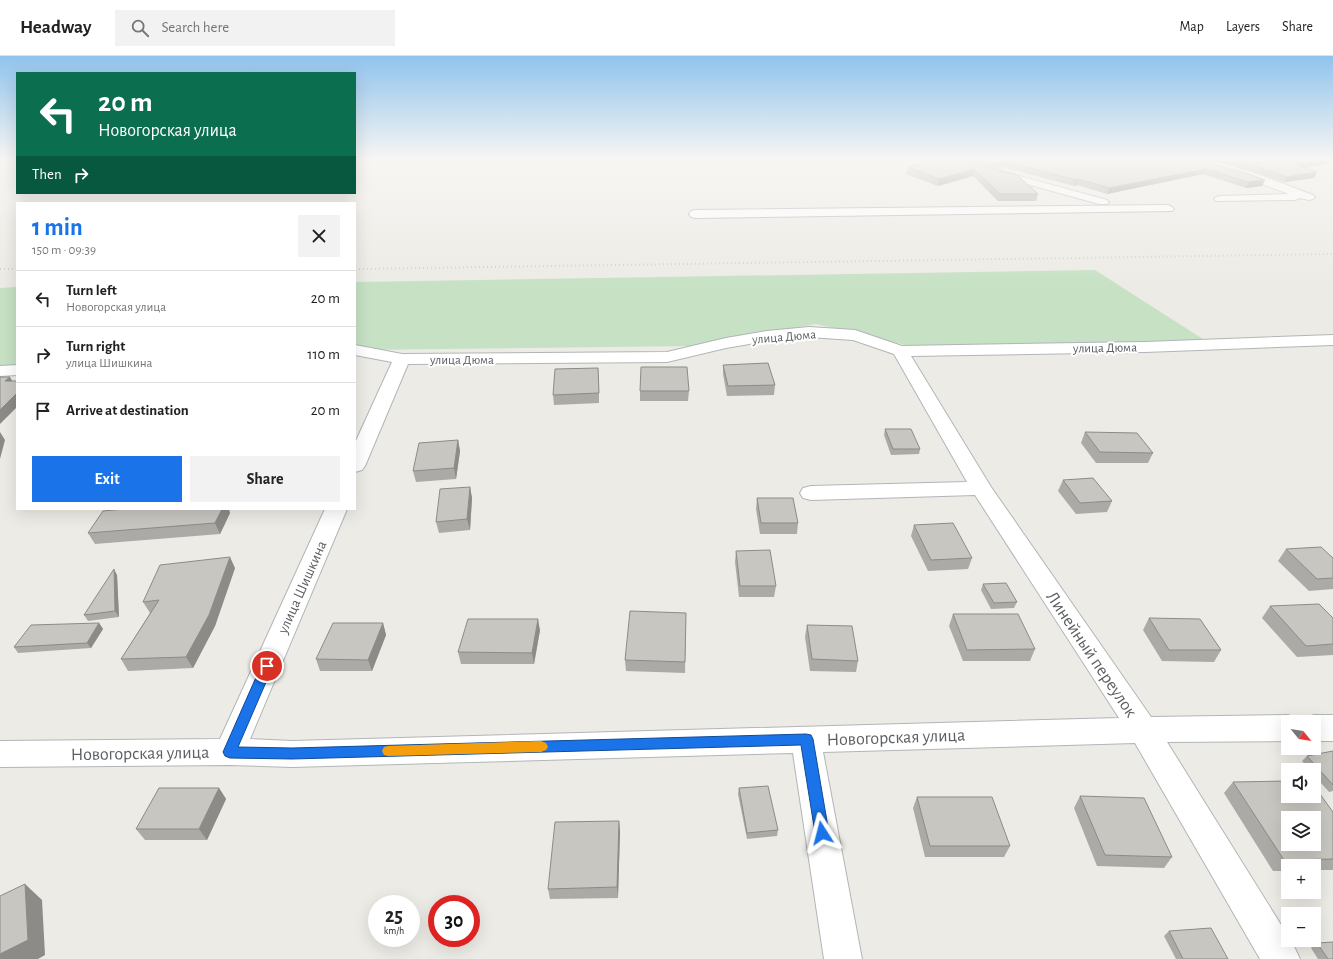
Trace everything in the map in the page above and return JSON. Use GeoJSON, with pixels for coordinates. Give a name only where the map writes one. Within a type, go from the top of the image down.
{"type":"FeatureCollection","features":[{"type":"Feature","properties":{"kind":"street"},"geometry":{"type":"LineString","coordinates":[[1100,201],[1128,209]]}},
{"type":"Feature","properties":{"kind":"street"},"geometry":{"type":"LineString","coordinates":[[694,214],[1168,209]]}},
{"type":"Feature","properties":{"kind":"street","name":"улица Дюма"},"geometry":{"type":"LineString","coordinates":[[356,350],[402,359],[667,357],[726,343],[767,336],[809,332],[855,335],[900,351],[1145,347],[1333,340]]}},
{"type":"Feature","properties":{"kind":"street","name":"Линейный переулок"},"geometry":{"type":"LineString","coordinates":[[900,351],[981,488],[1143,730],[1281,959]]}},
{"type":"Feature","properties":{"kind":"street"},"geometry":{"type":"LineString","coordinates":[[356,464],[402,359]]}},
{"type":"Feature","properties":{"kind":"street"},"geometry":{"type":"LineString","coordinates":[[0,371],[16,370]]}},
{"type":"Feature","properties":{"kind":"street"},"geometry":{"type":"LineString","coordinates":[[810,493],[981,488]]}},
{"type":"Feature","properties":{"kind":"street","name":"улица Шишкина"},"geometry":{"type":"LineString","coordinates":[[230,752],[336,510]]}},
{"type":"Feature","properties":{"kind":"street","name":"Новогорская улица"},"geometry":{"type":"LineString","coordinates":[[0,754],[230,752],[292,754],[1143,730],[1281,728]]}},
{"type":"Feature","properties":{"kind":"street"},"geometry":{"type":"LineString","coordinates":[[1321,728],[1333,728]]}},
{"type":"Feature","properties":{"kind":"street"},"geometry":{"type":"LineString","coordinates":[[806,739],[844,959]]}},
{"type":"Feature","properties":{"kind":"green space"},"geometry":{"type":"Polygon","coordinates":[[[1095,270],[1206,341],[910,346],[816,324],[692,346],[356,350],[356,282],[1095,270]]]}},
{"type":"Feature","properties":{"kind":"green space"},"geometry":{"type":"Polygon","coordinates":[[[16,287],[16,368],[0,369],[0,288],[16,287]]]}},
{"type":"Feature","properties":{"kind":"building"},"geometry":{"type":"Polygon","coordinates":[[[768,363],[775,385],[728,386],[723,365],[768,363]]]}},
{"type":"Feature","properties":{"kind":"building"},"geometry":{"type":"Polygon","coordinates":[[[641,367],[687,367],[689,391],[640,391],[641,367]]]}},
{"type":"Feature","properties":{"kind":"building"},"geometry":{"type":"Polygon","coordinates":[[[598,368],[599,393],[553,395],[555,369],[598,368]]]}},
{"type":"Feature","properties":{"kind":"building"},"geometry":{"type":"Polygon","coordinates":[[[0,377],[10,377],[5,381],[16,381],[16,394],[0,410],[0,377]]]}},
{"type":"Feature","properties":{"kind":"building"},"geometry":{"type":"Polygon","coordinates":[[[885,429],[911,429],[920,449],[893,449],[885,429]]]}},
{"type":"Feature","properties":{"kind":"building"},"geometry":{"type":"Polygon","coordinates":[[[1085,432],[1137,433],[1153,453],[1100,452],[1085,432]]]}},
{"type":"Feature","properties":{"kind":"building"},"geometry":{"type":"Polygon","coordinates":[[[458,440],[454,468],[413,471],[419,443],[458,440]]]}},
{"type":"Feature","properties":{"kind":"building"},"geometry":{"type":"Polygon","coordinates":[[[1093,478],[1112,501],[1080,503],[1063,480],[1093,478]]]}},
{"type":"Feature","properties":{"kind":"building"},"geometry":{"type":"Polygon","coordinates":[[[470,487],[467,519],[436,522],[440,489],[470,487]]]}},
{"type":"Feature","properties":{"kind":"building"},"geometry":{"type":"Polygon","coordinates":[[[757,498],[793,498],[798,523],[761,523],[757,498]]]}},
{"type":"Feature","properties":{"kind":"building"},"geometry":{"type":"Polygon","coordinates":[[[222,510],[215,523],[88,533],[103,511],[222,510]]]}},
{"type":"Feature","properties":{"kind":"building"},"geometry":{"type":"Polygon","coordinates":[[[953,523],[972,558],[931,560],[914,525],[953,523]]]}},
{"type":"Feature","properties":{"kind":"building"},"geometry":{"type":"Polygon","coordinates":[[[1321,547],[1333,558],[1333,578],[1317,579],[1286,549],[1321,547]]]}},
{"type":"Feature","properties":{"kind":"building"},"geometry":{"type":"Polygon","coordinates":[[[770,550],[776,586],[740,586],[736,551],[770,550]]]}},
{"type":"Feature","properties":{"kind":"building"},"geometry":{"type":"Polygon","coordinates":[[[230,557],[209,615],[186,657],[121,659],[159,600],[143,602],[160,565],[230,557]]]}},
{"type":"Feature","properties":{"kind":"building"},"geometry":{"type":"Polygon","coordinates":[[[114,569],[115,611],[84,615],[114,569]]]}},
{"type":"Feature","properties":{"kind":"building"},"geometry":{"type":"Polygon","coordinates":[[[1006,583],[1017,602],[994,603],[983,584],[1006,583]]]}},
{"type":"Feature","properties":{"kind":"building"},"geometry":{"type":"Polygon","coordinates":[[[1319,604],[1333,618],[1333,644],[1306,646],[1270,606],[1319,604]]]}},
{"type":"Feature","properties":{"kind":"building"},"geometry":{"type":"Polygon","coordinates":[[[630,611],[686,613],[685,662],[625,660],[630,611]]]}},
{"type":"Feature","properties":{"kind":"building"},"geometry":{"type":"Polygon","coordinates":[[[953,614],[1018,614],[1035,649],[967,650],[953,614]]]}},
{"type":"Feature","properties":{"kind":"building"},"geometry":{"type":"Polygon","coordinates":[[[1149,618],[1200,619],[1221,650],[1169,650],[1149,618]]]}},
{"type":"Feature","properties":{"kind":"building"},"geometry":{"type":"Polygon","coordinates":[[[468,619],[538,619],[532,653],[458,652],[468,619]]]}},
{"type":"Feature","properties":{"kind":"building"},"geometry":{"type":"Polygon","coordinates":[[[99,623],[87,643],[14,647],[31,625],[99,623]]]}},
{"type":"Feature","properties":{"kind":"building"},"geometry":{"type":"Polygon","coordinates":[[[333,623],[383,623],[368,660],[316,659],[333,623]]]}},
{"type":"Feature","properties":{"kind":"building"},"geometry":{"type":"Polygon","coordinates":[[[807,625],[852,626],[858,661],[812,659],[807,625]]]}},
{"type":"Feature","properties":{"kind":"building"},"geometry":{"type":"Polygon","coordinates":[[[1333,751],[1333,785],[1321,772],[1321,763],[1313,763],[1307,756],[1321,755],[1321,753],[1333,751]]]}},
{"type":"Feature","properties":{"kind":"building"},"geometry":{"type":"Polygon","coordinates":[[[1281,781],[1281,803],[1321,803],[1321,796],[1333,812],[1333,859],[1283,859],[1233,782],[1281,781]]]}},
{"type":"Feature","properties":{"kind":"building"},"geometry":{"type":"Polygon","coordinates":[[[768,786],[778,830],[747,833],[739,788],[768,786]]]}},
{"type":"Feature","properties":{"kind":"building"},"geometry":{"type":"Polygon","coordinates":[[[159,788],[219,788],[199,829],[136,829],[159,788]]]}},
{"type":"Feature","properties":{"kind":"building"},"geometry":{"type":"Polygon","coordinates":[[[1080,796],[1144,798],[1172,857],[1105,855],[1080,796]]]}},
{"type":"Feature","properties":{"kind":"building"},"geometry":{"type":"Polygon","coordinates":[[[917,797],[992,797],[1010,846],[930,846],[917,797]]]}},
{"type":"Feature","properties":{"kind":"building"},"geometry":{"type":"Polygon","coordinates":[[[619,821],[617,887],[548,889],[555,822],[619,821]]]}},
{"type":"Feature","properties":{"kind":"building"},"geometry":{"type":"Polygon","coordinates":[[[25,884],[28,940],[0,954],[0,896],[25,884]]]}},
{"type":"Feature","properties":{"kind":"building"},"geometry":{"type":"Polygon","coordinates":[[[1211,928],[1228,959],[1183,959],[1169,931],[1211,928]]]}},
{"type":"Feature","properties":{"kind":"building"},"geometry":{"type":"Polygon","coordinates":[[[1333,942],[1333,959],[1328,959],[1320,947],[1321,943],[1333,942]]]}},
{"type":"Feature","properties":{"kind":"railway"},"geometry":{"type":"LineString","coordinates":[[356,269],[1333,254]]}},
{"type":"Feature","properties":{"kind":"railway"},"geometry":{"type":"LineString","coordinates":[[0,269],[16,269]]}},
{"type":"Feature","properties":{"kind":"slow traffic"},"geometry":{"type":"LineString","coordinates":[[388,751],[541,747]]}},
{"type":"Feature","properties":{"kind":"route"},"geometry":{"type":"LineString","coordinates":[[267,666],[230,752],[292,754],[806,739],[822,833]]}}]}
